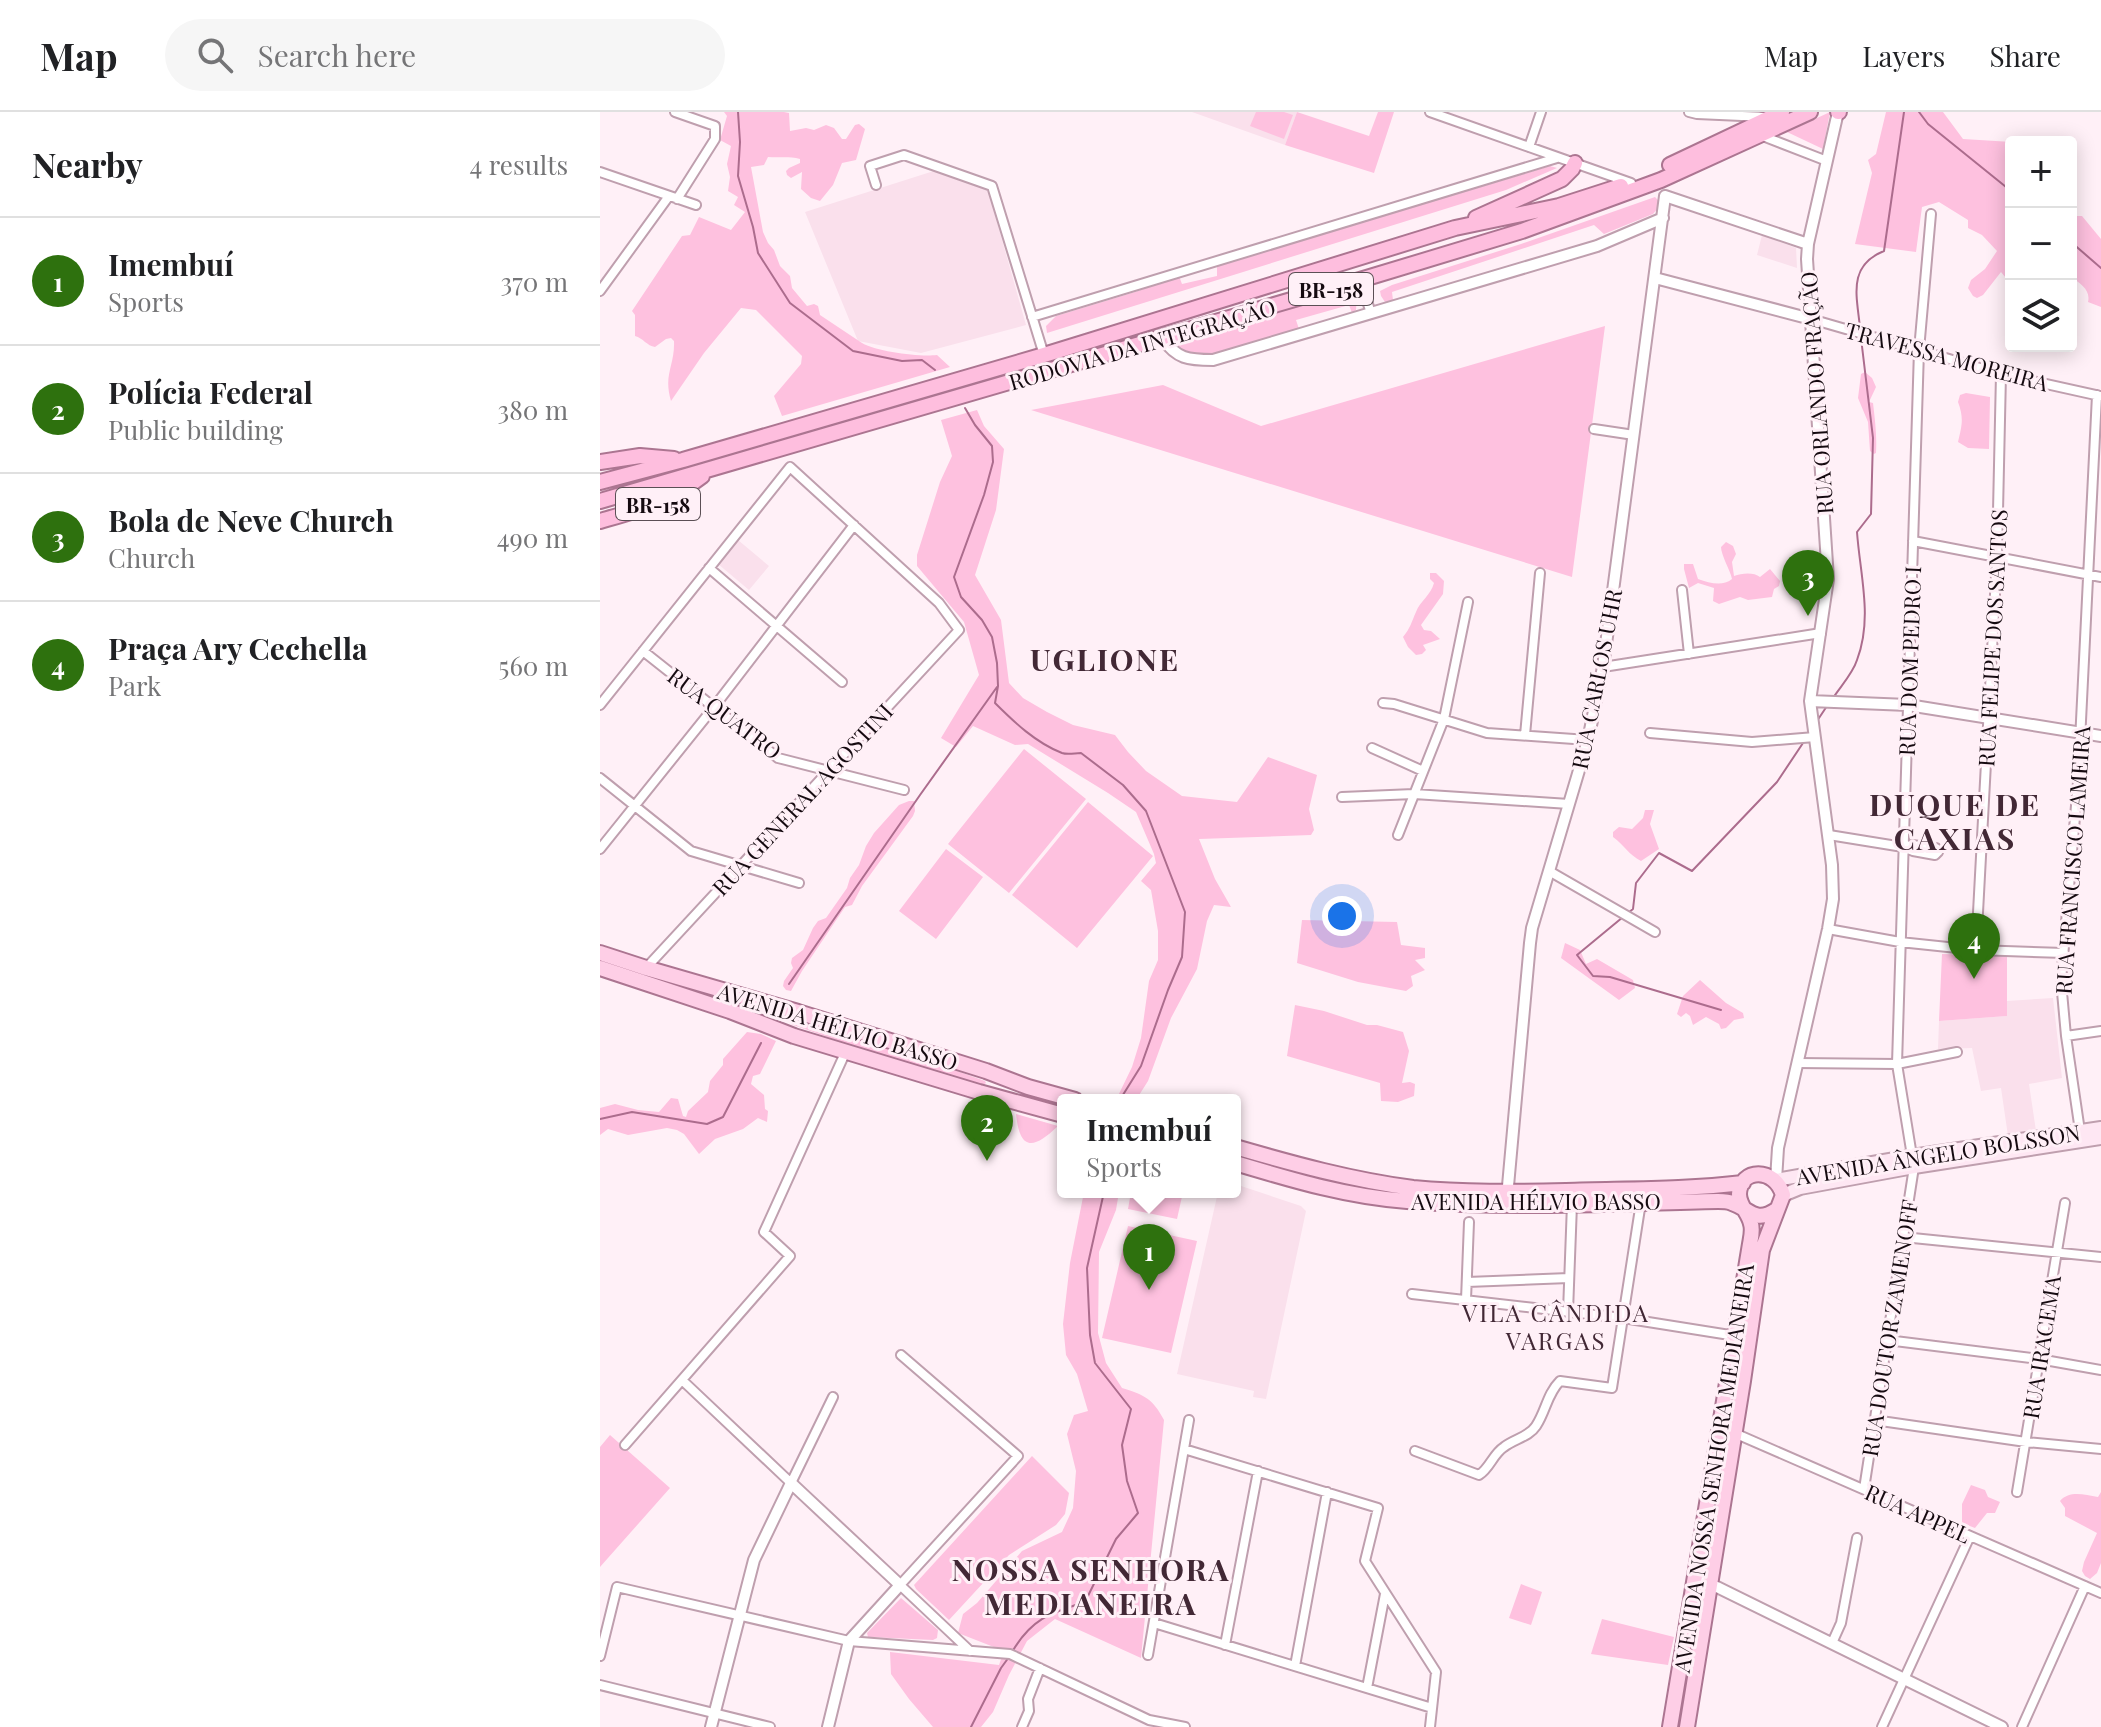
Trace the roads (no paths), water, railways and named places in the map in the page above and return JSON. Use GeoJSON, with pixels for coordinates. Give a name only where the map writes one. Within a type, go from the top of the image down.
{"type":"FeatureCollection","features":[{"type":"Feature","properties":{"kind":"highway","name":"RODOVIA DA INTEGRAÇÃO"},"geometry":{"type":"LineString","coordinates":[[600,501],[1522,231],[1661,180],[1810,112]]}},
{"type":"Feature","properties":{"kind":"highway","name":"RODOVIA DA INTEGRAÇÃO"},"geometry":{"type":"LineString","coordinates":[[600,482],[1044,355],[1455,228],[1559,206],[1631,183],[1777,115]]}},
{"type":"Feature","properties":{"kind":"highway"},"geometry":{"type":"LineString","coordinates":[[1455,228],[1562,179],[1575,163]]}},
{"type":"Feature","properties":{"kind":"highway"},"geometry":{"type":"LineString","coordinates":[[1354,260],[1360,280]]}},
{"type":"Feature","properties":{"kind":"highway"},"geometry":{"type":"LineString","coordinates":[[1044,355],[1049,371]]}},
{"type":"Feature","properties":{"kind":"highway","name":"BR-158"},"geometry":{"type":"LineString","coordinates":[[600,462],[640,456],[683,460]]}},
{"type":"Feature","properties":{"kind":"highway","name":"BR-158"},"geometry":{"type":"LineString","coordinates":[[600,521],[654,506],[673,497],[709,471]]}},
{"type":"Feature","properties":{"kind":"main road","name":"AVENIDA HÉLVIO BASSO"},"geometry":{"type":"LineString","coordinates":[[600,953],[798,1012],[1057,1095]]}},
{"type":"Feature","properties":{"kind":"main road","name":"AVENIDA HÉLVIO BASSO"},"geometry":{"type":"LineString","coordinates":[[600,968],[730,1011],[794,1036],[1057,1113]]}},
{"type":"Feature","properties":{"kind":"main road"},"geometry":{"type":"LineString","coordinates":[[794,1036],[787,1021],[798,1012]]}},
{"type":"Feature","properties":{"kind":"main road"},"geometry":{"type":"LineString","coordinates":[[979,1092],[989,1085],[986,1071]]}},
{"type":"Feature","properties":{"kind":"main road","name":"AVENIDA ÂNGELO BOLSSON"},"geometry":{"type":"LineString","coordinates":[[1783,1195],[1800,1188],[1913,1161],[2101,1128]]}},
{"type":"Feature","properties":{"kind":"main road","name":"AVENIDA ÂNGELO BOLSSON"},"geometry":{"type":"LineString","coordinates":[[1776,1180],[2101,1138]]}},
{"type":"Feature","properties":{"kind":"main road","name":"AVENIDA HÉLVIO BASSO"},"geometry":{"type":"LineString","coordinates":[[1241,1149],[1318,1171],[1413,1188],[1572,1204],[1729,1202],[1744,1210]]}},
{"type":"Feature","properties":{"kind":"main road","name":"AVENIDA HÉLVIO BASSO"},"geometry":{"type":"LineString","coordinates":[[1241,1165],[1317,1187],[1406,1201],[1506,1199],[1743,1183]]}},
{"type":"Feature","properties":{"kind":"main road"},"geometry":{"type":"LineString","coordinates":[[1756,1174],[1765,1174],[1776,1180],[1783,1195],[1776,1210],[1759,1217],[1744,1210],[1739,1199],[1743,1183],[1756,1174]]}},
{"type":"Feature","properties":{"kind":"main road","name":"AVENIDA NOSSA SENHORA MEDIANEIRA"},"geometry":{"type":"LineString","coordinates":[[1670,1727],[1701,1582],[1742,1337],[1752,1233],[1744,1210]]}},
{"type":"Feature","properties":{"kind":"main road","name":"AVENIDA NOSSA SENHORA MEDIANEIRA"},"geometry":{"type":"LineString","coordinates":[[1742,1337],[1762,1250],[1776,1210]]}},
{"type":"Feature","properties":{"kind":"main road","name":"AVENIDA NOSSA SENHORA MEDIANEIRA"},"geometry":{"type":"LineString","coordinates":[[1687,1727],[1701,1582]]}},
{"type":"Feature","properties":{"kind":"street"},"geometry":{"type":"LineString","coordinates":[[600,291],[715,139],[715,126],[675,112]]}},
{"type":"Feature","properties":{"kind":"street"},"geometry":{"type":"LineString","coordinates":[[1430,112],[1631,183]]}},
{"type":"Feature","properties":{"kind":"street"},"geometry":{"type":"LineString","coordinates":[[1529,147],[1541,112]]}},
{"type":"Feature","properties":{"kind":"street","name":"RUA ORLANDO FRAÇÃO"},"geometry":{"type":"LineString","coordinates":[[1776,1180],[1778,1148],[1833,899],[1829,835],[1810,701],[1828,579],[1807,259],[1838,112]]}},
{"type":"Feature","properties":{"kind":"street"},"geometry":{"type":"LineString","coordinates":[[1694,113],[1777,115]]}},
{"type":"Feature","properties":{"kind":"street"},"geometry":{"type":"LineString","coordinates":[[1759,135],[1827,161]]}},
{"type":"Feature","properties":{"kind":"street"},"geometry":{"type":"LineString","coordinates":[[876,185],[870,166],[904,155],[992,186],[1044,355]]}},
{"type":"Feature","properties":{"kind":"street"},"geometry":{"type":"LineString","coordinates":[[1032,317],[1557,158]]}},
{"type":"Feature","properties":{"kind":"street"},"geometry":{"type":"LineString","coordinates":[[600,172],[696,205]]}},
{"type":"Feature","properties":{"kind":"street","name":"RUA CARLOS UHR"},"geometry":{"type":"LineString","coordinates":[[1506,1199],[1532,928],[1588,740],[1603,667],[1665,196],[1808,244]]}},
{"type":"Feature","properties":{"kind":"street","name":"RUA DOM PEDRO I"},"geometry":{"type":"LineString","coordinates":[[1913,1161],[1897,1064],[1919,350],[1931,214]]}},
{"type":"Feature","properties":{"kind":"street"},"geometry":{"type":"LineString","coordinates":[[1162,338],[1173,353],[1186,358],[1213,360],[1597,246],[1663,218]]}},
{"type":"Feature","properties":{"kind":"street","name":"TRAVESSA MOREIRA"},"geometry":{"type":"LineString","coordinates":[[1655,278],[2001,374],[2099,396]]}},
{"type":"Feature","properties":{"kind":"street"},"geometry":{"type":"LineString","coordinates":[[1360,280],[1371,313]]}},
{"type":"Feature","properties":{"kind":"street","name":"RUA FELIPE DOS SANTOS"},"geometry":{"type":"LineString","coordinates":[[1976,950],[1997,557],[2001,374]]}},
{"type":"Feature","properties":{"kind":"street","name":"RUA FRANCISCO LAMEIRA"},"geometry":{"type":"LineString","coordinates":[[2080,1131],[2062,997],[2099,396]]}},
{"type":"Feature","properties":{"kind":"street"},"geometry":{"type":"LineString","coordinates":[[1594,429],[1634,435]]}},
{"type":"Feature","properties":{"kind":"street"},"geometry":{"type":"LineString","coordinates":[[600,849],[854,525],[790,467],[786,448]]}},
{"type":"Feature","properties":{"kind":"street"},"geometry":{"type":"LineString","coordinates":[[600,705],[790,467]]}},
{"type":"Feature","properties":{"kind":"street","name":"RUA GENERAL AGOSTINI"},"geometry":{"type":"LineString","coordinates":[[646,968],[959,630],[939,603],[854,525]]}},
{"type":"Feature","properties":{"kind":"street"},"geometry":{"type":"LineString","coordinates":[[1913,541],[2101,577]]}},
{"type":"Feature","properties":{"kind":"street"},"geometry":{"type":"LineString","coordinates":[[709,568],[842,682]]}},
{"type":"Feature","properties":{"kind":"street"},"geometry":{"type":"LineString","coordinates":[[1525,735],[1540,573]]}},
{"type":"Feature","properties":{"kind":"street"},"geometry":{"type":"LineString","coordinates":[[1682,590],[1689,654]]}},
{"type":"Feature","properties":{"kind":"street"},"geometry":{"type":"LineString","coordinates":[[1398,835],[1444,719],[1468,602]]}},
{"type":"Feature","properties":{"kind":"street"},"geometry":{"type":"LineString","coordinates":[[1603,667],[1821,633]]}},
{"type":"Feature","properties":{"kind":"street","name":"RUA QUATRO"},"geometry":{"type":"LineString","coordinates":[[643,651],[778,758],[904,790]]}},
{"type":"Feature","properties":{"kind":"street"},"geometry":{"type":"LineString","coordinates":[[1810,701],[1908,705],[2101,736]]}},
{"type":"Feature","properties":{"kind":"street"},"geometry":{"type":"LineString","coordinates":[[1383,703],[1487,733],[1588,740]]}},
{"type":"Feature","properties":{"kind":"street"},"geometry":{"type":"LineString","coordinates":[[1650,733],[1752,742],[1815,737]]}},
{"type":"Feature","properties":{"kind":"street"},"geometry":{"type":"LineString","coordinates":[[1372,748],[1423,771]]}},
{"type":"Feature","properties":{"kind":"street"},"geometry":{"type":"LineString","coordinates":[[600,778],[691,851],[799,883]]}},
{"type":"Feature","properties":{"kind":"street"},"geometry":{"type":"LineString","coordinates":[[1342,797],[1414,794],[1569,804]]}},
{"type":"Feature","properties":{"kind":"street"},"geometry":{"type":"LineString","coordinates":[[1829,835],[1903,847]]}},
{"type":"Feature","properties":{"kind":"street"},"geometry":{"type":"LineString","coordinates":[[1549,871],[1655,932]]}},
{"type":"Feature","properties":{"kind":"street"},"geometry":{"type":"LineString","coordinates":[[1828,929],[1900,942],[1976,950],[2064,953]]}},
{"type":"Feature","properties":{"kind":"street"},"geometry":{"type":"LineString","coordinates":[[2066,1036],[2101,1031]]}},
{"type":"Feature","properties":{"kind":"street"},"geometry":{"type":"LineString","coordinates":[[625,1445],[790,1256],[764,1232],[846,1051]]}},
{"type":"Feature","properties":{"kind":"street"},"geometry":{"type":"LineString","coordinates":[[1798,1063],[1897,1064],[1957,1052]]}},
{"type":"Feature","properties":{"kind":"street","name":"RUA ORLANDO FRAÇÃO"},"geometry":{"type":"LineString","coordinates":[[1756,1174],[1764,1170],[1778,1148]]}},
{"type":"Feature","properties":{"kind":"street","name":"RUA DOUTOR ZAMENOFF"},"geometry":{"type":"LineString","coordinates":[[1864,1489],[1913,1161]]}},
{"type":"Feature","properties":{"kind":"street"},"geometry":{"type":"LineString","coordinates":[[1415,1451],[1479,1475],[1485,1472],[1503,1448],[1530,1433],[1553,1388],[1560,1381],[1612,1388],[1641,1202]]}},
{"type":"Feature","properties":{"kind":"street","name":"RUA IRACEMA"},"geometry":{"type":"LineString","coordinates":[[2017,1492],[2065,1203]]}},
{"type":"Feature","properties":{"kind":"street"},"geometry":{"type":"LineString","coordinates":[[1568,1312],[1572,1204]]}},
{"type":"Feature","properties":{"kind":"street"},"geometry":{"type":"LineString","coordinates":[[1466,1300],[1469,1222]]}},
{"type":"Feature","properties":{"kind":"street"},"geometry":{"type":"LineString","coordinates":[[1903,1237],[2101,1257]]}},
{"type":"Feature","properties":{"kind":"street"},"geometry":{"type":"LineString","coordinates":[[1467,1282],[1569,1278]]}},
{"type":"Feature","properties":{"kind":"street"},"geometry":{"type":"LineString","coordinates":[[1412,1294],[1623,1318],[1742,1337]]}},
{"type":"Feature","properties":{"kind":"street"},"geometry":{"type":"LineString","coordinates":[[1887,1340],[2101,1370]]}},
{"type":"Feature","properties":{"kind":"street"},"geometry":{"type":"LineString","coordinates":[[828,1727],[849,1641],[1018,1456],[901,1355]]}},
{"type":"Feature","properties":{"kind":"street"},"geometry":{"type":"LineString","coordinates":[[682,1380],[970,1651]]}},
{"type":"Feature","properties":{"kind":"street"},"geometry":{"type":"LineString","coordinates":[[711,1727],[754,1560],[833,1397]]}},
{"type":"Feature","properties":{"kind":"street"},"geometry":{"type":"LineString","coordinates":[[1148,1655],[1189,1420]]}},
{"type":"Feature","properties":{"kind":"street"},"geometry":{"type":"LineString","coordinates":[[1874,1420],[2026,1442],[2101,1449]]}},
{"type":"Feature","properties":{"kind":"street","name":"RUA APPEL"},"geometry":{"type":"LineString","coordinates":[[1727,1431],[2101,1593]]}},
{"type":"Feature","properties":{"kind":"street"},"geometry":{"type":"LineString","coordinates":[[1184,1449],[1378,1508],[1365,1561],[1436,1672],[1430,1727]]}},
{"type":"Feature","properties":{"kind":"street"},"geometry":{"type":"LineString","coordinates":[[1225,1645],[1258,1471]]}},
{"type":"Feature","properties":{"kind":"street"},"geometry":{"type":"LineString","coordinates":[[1295,1666],[1327,1492]]}},
{"type":"Feature","properties":{"kind":"street"},"geometry":{"type":"LineString","coordinates":[[1882,1727],[1970,1536]]}},
{"type":"Feature","properties":{"kind":"street"},"geometry":{"type":"LineString","coordinates":[[1832,1643],[1841,1623],[1857,1538]]}},
{"type":"Feature","properties":{"kind":"street"},"geometry":{"type":"LineString","coordinates":[[1701,1582],[1717,1587],[2002,1727]]}},
{"type":"Feature","properties":{"kind":"street"},"geometry":{"type":"LineString","coordinates":[[2022,1727],[2085,1586]]}},
{"type":"Feature","properties":{"kind":"street"},"geometry":{"type":"LineString","coordinates":[[600,1656],[617,1587],[849,1641],[1001,1653],[1040,1668],[1149,1720],[1185,1727]]}},
{"type":"Feature","properties":{"kind":"street"},"geometry":{"type":"LineString","coordinates":[[1367,1688],[1385,1593]]}},
{"type":"Feature","properties":{"kind":"street"},"geometry":{"type":"LineString","coordinates":[[1154,1623],[1432,1708]]}},
{"type":"Feature","properties":{"kind":"street"},"geometry":{"type":"LineString","coordinates":[[1022,1727],[1029,1711],[1028,1699],[1040,1668]]}},
{"type":"Feature","properties":{"kind":"street"},"geometry":{"type":"LineString","coordinates":[[600,1685],[770,1727]]}},
{"type":"Feature","properties":{"kind":"waterway"},"geometry":{"type":"LineString","coordinates":[[738,112],[738,176],[758,253],[790,303],[853,351],[902,361],[922,360],[935,370]]}},
{"type":"Feature","properties":{"kind":"waterway"},"geometry":{"type":"LineString","coordinates":[[1860,328],[1857,283],[1864,265],[1884,251],[1904,112]]}},
{"type":"Feature","properties":{"kind":"waterway"},"geometry":{"type":"LineString","coordinates":[[1919,112],[1928,124],[2005,186]]}},
{"type":"Feature","properties":{"kind":"waterway"},"geometry":{"type":"LineString","coordinates":[[2077,247],[2101,268]]}},
{"type":"Feature","properties":{"kind":"waterway"},"geometry":{"type":"LineString","coordinates":[[1833,698],[1855,665],[1864,628],[1857,532],[1871,514],[1873,438],[1861,338]]}},
{"type":"Feature","properties":{"kind":"waterway"},"geometry":{"type":"LineString","coordinates":[[965,408],[992,446],[993,462],[954,577],[961,597],[982,620],[992,637],[997,663],[995,703],[1043,744],[1064,754],[1081,753],[1123,785],[1146,811],[1185,912],[1182,957],[1141,1066],[1124,1094]]}},
{"type":"Feature","properties":{"kind":"waterway"},"geometry":{"type":"LineString","coordinates":[[789,984],[997,687]]}},
{"type":"Feature","properties":{"kind":"waterway"},"geometry":{"type":"LineString","coordinates":[[1817,721],[1827,706]]}},
{"type":"Feature","properties":{"kind":"waterway"},"geometry":{"type":"LineString","coordinates":[[1628,913],[1633,909],[1636,883],[1659,853],[1692,871],[1777,782],[1803,743]]}},
{"type":"Feature","properties":{"kind":"waterway"},"geometry":{"type":"LineString","coordinates":[[1623,917],[1577,955],[1593,976],[1610,977],[1721,1010]]}},
{"type":"Feature","properties":{"kind":"waterway"},"geometry":{"type":"LineString","coordinates":[[600,1119],[632,1112],[707,1124],[723,1117],[761,1043]]}},
{"type":"Feature","properties":{"kind":"waterway"},"geometry":{"type":"LineString","coordinates":[[1012,1652],[1027,1631],[1043,1618],[1085,1602],[1116,1539],[1138,1513],[1127,1481],[1122,1445],[1131,1409],[1095,1363],[1090,1335],[1087,1268],[1103,1198]]}},
{"type":"Feature","properties":{"kind":"waterway"},"geometry":{"type":"LineString","coordinates":[[971,1727],[1009,1657]]}},
{"type":"Feature","properties":{"kind":"place","name":"Bola de Neve Church"},"geometry":{"type":"Point","coordinates":[1808,616]}},
{"type":"Feature","properties":{"kind":"place","name":"Praça Ary Cechella"},"geometry":{"type":"Point","coordinates":[1974,979]}},
{"type":"Feature","properties":{"kind":"place","name":"Polícia Federal"},"geometry":{"type":"Point","coordinates":[987,1161]}},
{"type":"Feature","properties":{"kind":"place","name":"Imembuí"},"geometry":{"type":"Point","coordinates":[1149,1290]}},
{"type":"Feature","properties":{"kind":"district","name":"UGLIONE"},"geometry":{"type":"Point","coordinates":[1105,659]}},
{"type":"Feature","properties":{"kind":"district","name":"DUQUE DE CAXIAS"},"geometry":{"type":"Point","coordinates":[1955,821]}},
{"type":"Feature","properties":{"kind":"district","name":"VILA CÂNDIDA VARGAS"},"geometry":{"type":"Point","coordinates":[1556,1326]}},
{"type":"Feature","properties":{"kind":"district","name":"NOSSA SENHORA MEDIANEIRA"},"geometry":{"type":"Point","coordinates":[1091,1586]}}]}
